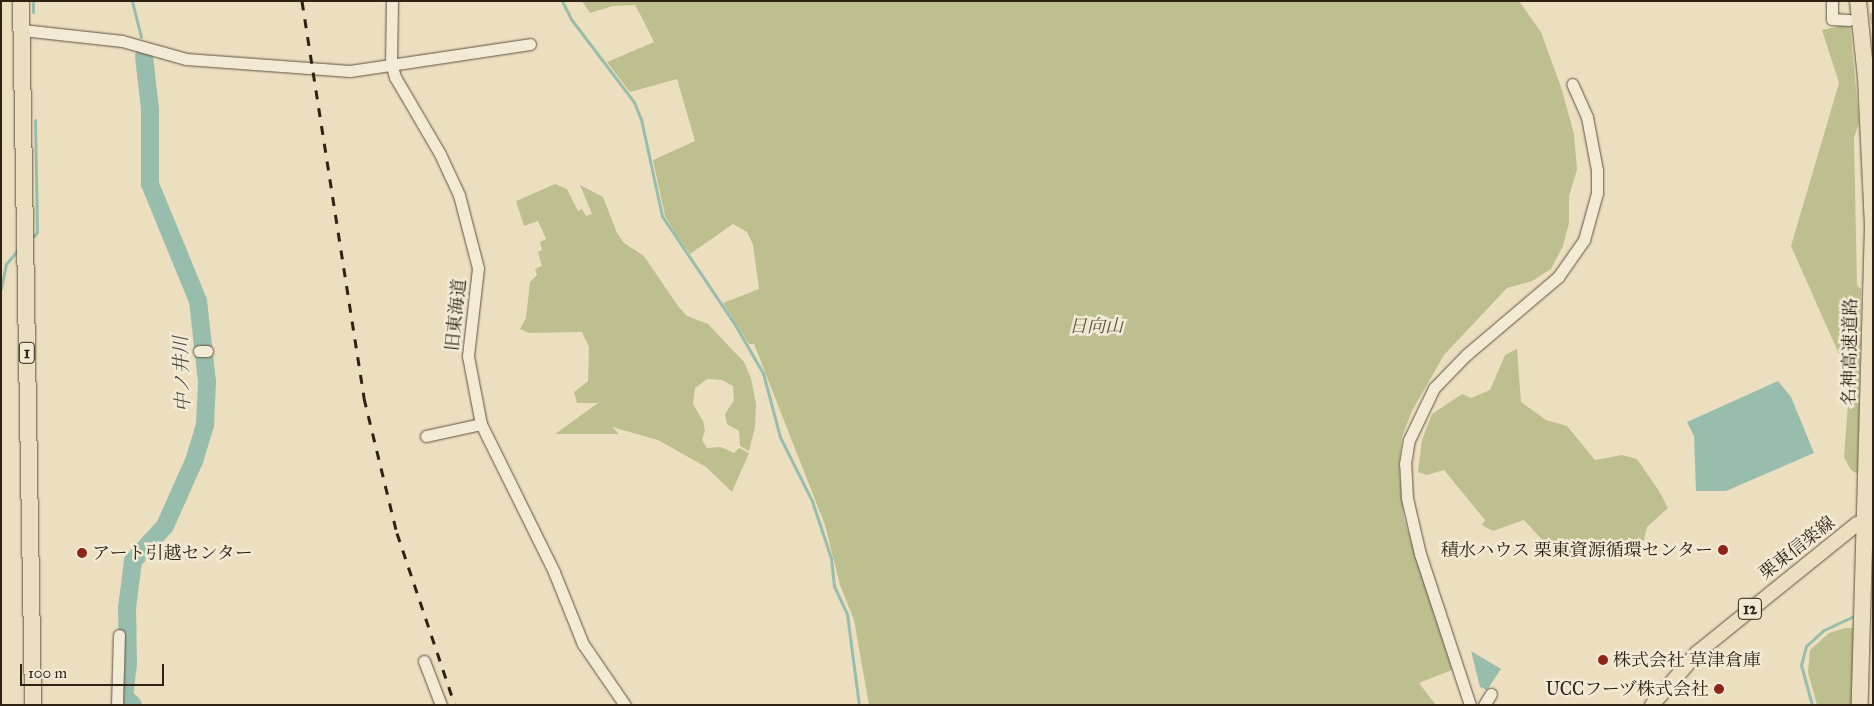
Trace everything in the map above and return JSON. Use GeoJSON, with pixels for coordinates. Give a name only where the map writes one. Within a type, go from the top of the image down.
{"type":"FeatureCollection","features":[{"type":"Feature","properties":{"kind":"highway","name":"1"},"geometry":{"type":"LineString","coordinates":[[21,1],[33,705]]}},
{"type":"Feature","properties":{"kind":"highway","name":"名神高速道路"},"geometry":{"type":"LineString","coordinates":[[1858,1],[1866,87],[1872,225],[1860,705]]}},
{"type":"Feature","properties":{"kind":"main road","name":"栗東信楽線"},"geometry":{"type":"LineString","coordinates":[[1652,705],[1697,653],[1857,524]]}},
{"type":"Feature","properties":{"kind":"street","name":"旧東海道"},"geometry":{"type":"LineString","coordinates":[[392,1],[391,63],[399,85],[440,154],[455,187],[475,253],[478,280],[468,356],[481,424],[554,572],[583,644],[625,705]]}},
{"type":"Feature","properties":{"kind":"street"},"geometry":{"type":"LineString","coordinates":[[1832,1],[1832,18],[1849,20]]}},
{"type":"Feature","properties":{"kind":"street"},"geometry":{"type":"LineString","coordinates":[[22,30],[122,41],[186,59],[350,71],[391,63],[530,44]]}},
{"type":"Feature","properties":{"kind":"street"},"geometry":{"type":"LineString","coordinates":[[1470,705],[1420,554],[1407,498],[1406,464],[1409,440],[1434,388],[1466,355],[1558,277],[1584,240],[1597,192],[1597,170],[1592,133],[1572,84]]}},
{"type":"Feature","properties":{"kind":"street"},"geometry":{"type":"LineString","coordinates":[[426,436],[481,424]]}},
{"type":"Feature","properties":{"kind":"street"},"geometry":{"type":"LineString","coordinates":[[117,705],[119,635]]}},
{"type":"Feature","properties":{"kind":"street"},"geometry":{"type":"LineString","coordinates":[[424,661],[441,705]]}},
{"type":"Feature","properties":{"kind":"street"},"geometry":{"type":"LineString","coordinates":[[1484,705],[1491,694]]}},
{"type":"Feature","properties":{"kind":"green space","name":"日向山"},"geometry":{"type":"Polygon","coordinates":[[[582,1],[1519,1],[1541,32],[1562,90],[1574,134],[1577,170],[1569,196],[1569,223],[1563,246],[1551,269],[1532,281],[1507,288],[1444,355],[1412,411],[1402,437],[1399,465],[1404,518],[1452,670],[1419,683],[1436,705],[869,705],[854,620],[840,585],[825,525],[754,344],[749,344],[723,303],[759,289],[753,245],[747,232],[733,224],[690,254],[677,236],[665,216],[653,160],[695,141],[677,79],[630,92],[607,62],[654,42],[642,18],[635,5],[613,6],[590,13],[582,1]]]}},
{"type":"Feature","properties":{"kind":"green space"},"geometry":{"type":"Polygon","coordinates":[[[1850,24],[1859,122],[1854,138],[1857,285],[1861,289],[1858,474],[1851,470],[1844,457],[1850,379],[1791,246],[1839,83],[1822,30],[1850,24]]]}},
{"type":"Feature","properties":{"kind":"green space"},"geometry":{"type":"Polygon","coordinates":[[[555,184],[567,189],[578,211],[582,209],[586,216],[592,214],[580,185],[603,197],[617,233],[624,243],[644,256],[687,316],[708,324],[744,362],[751,378],[756,404],[755,427],[749,451],[740,446],[739,431],[727,424],[725,414],[734,400],[733,386],[722,380],[707,379],[695,388],[693,404],[703,421],[705,431],[702,440],[707,448],[721,447],[734,453],[739,448],[749,453],[732,492],[706,467],[658,440],[612,427],[619,434],[555,434],[598,403],[577,403],[574,392],[588,381],[589,347],[582,332],[529,333],[520,329],[526,318],[530,282],[537,275],[535,269],[542,266],[538,252],[542,250],[540,242],[546,239],[538,221],[524,226],[516,201],[555,184]]]}},
{"type":"Feature","properties":{"kind":"green space"},"geometry":{"type":"Polygon","coordinates":[[[1517,349],[1521,402],[1546,420],[1567,426],[1595,460],[1622,455],[1637,459],[1659,491],[1668,508],[1647,527],[1643,543],[1635,551],[1630,546],[1588,555],[1569,555],[1546,544],[1524,520],[1493,531],[1482,525],[1485,520],[1444,470],[1427,475],[1418,472],[1422,440],[1432,414],[1462,394],[1471,398],[1490,390],[1505,355],[1517,349]]]}},
{"type":"Feature","properties":{"kind":"green space"},"geometry":{"type":"Polygon","coordinates":[[[1845,628],[1854,628],[1852,705],[1817,705],[1808,672],[1810,650],[1829,633],[1845,628]]]}},
{"type":"Feature","properties":{"kind":"shaded area"},"geometry":{"type":"Polygon","coordinates":[[[1778,381],[1791,397],[1814,453],[1726,491],[1696,491],[1694,436],[1687,422],[1778,381]]]}},
{"type":"Feature","properties":{"kind":"shaded area"},"geometry":{"type":"Polygon","coordinates":[[[1471,651],[1501,669],[1487,690],[1480,687],[1471,651]]]}},
{"type":"Feature","properties":{"kind":"waterway"},"geometry":{"type":"LineString","coordinates":[[33,1],[33,12]]}},
{"type":"Feature","properties":{"kind":"waterway","name":"中ノ井川"},"geometry":{"type":"LineString","coordinates":[[132,1],[141,37]]}},
{"type":"Feature","properties":{"kind":"waterway"},"geometry":{"type":"LineString","coordinates":[[562,1],[571,19],[634,102],[641,119],[662,216],[734,323],[763,373],[780,437],[812,501],[831,558],[834,586],[847,614],[859,705]]}},
{"type":"Feature","properties":{"kind":"waterway","name":"中ノ井川"},"geometry":{"type":"LineString","coordinates":[[133,705],[124,697],[128,663],[127,608],[133,561],[165,526],[194,461],[205,425],[207,382],[198,301],[150,184],[150,109],[144,56]]}},
{"type":"Feature","properties":{"kind":"waterway"},"geometry":{"type":"LineString","coordinates":[[34,236],[37,232],[35,120]]}},
{"type":"Feature","properties":{"kind":"waterway"},"geometry":{"type":"LineString","coordinates":[[1,289],[6,264],[17,251]]}},
{"type":"Feature","properties":{"kind":"waterway"},"geometry":{"type":"LineString","coordinates":[[1812,705],[1801,665],[1806,646],[1824,630],[1852,617]]}},
{"type":"Feature","properties":{"kind":"tunnel"},"geometry":{"type":"LineString","coordinates":[[1854,20],[1873,18]]}},
{"type":"Feature","properties":{"kind":"railway"},"geometry":{"type":"LineString","coordinates":[[302,1],[364,398],[397,533],[455,705]]}},
{"type":"Feature","properties":{"kind":"place","name":"積水ハウス 栗東資源循環センター"},"geometry":{"type":"Point","coordinates":[1723,550]}},
{"type":"Feature","properties":{"kind":"place","name":"アート引越センター"},"geometry":{"type":"Point","coordinates":[82,553]}},
{"type":"Feature","properties":{"kind":"place","name":"株式会社 草津倉庫"},"geometry":{"type":"Point","coordinates":[1603,660]}},
{"type":"Feature","properties":{"kind":"place","name":"UCCフーヅ株式会社"},"geometry":{"type":"Point","coordinates":[1719,689]}}]}
